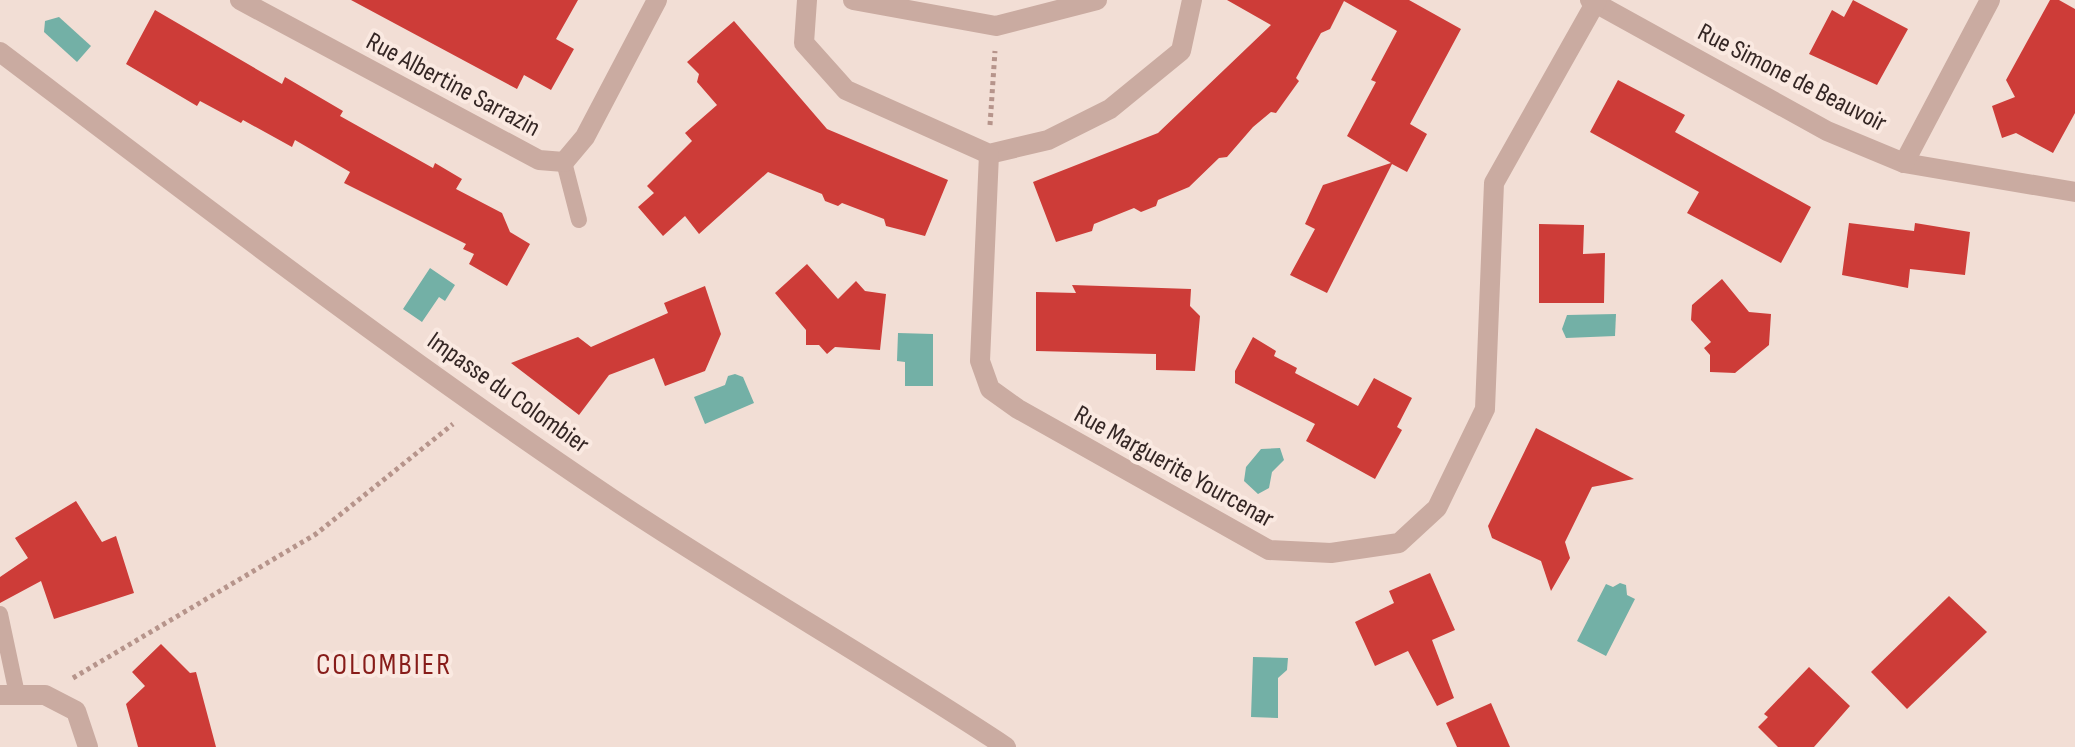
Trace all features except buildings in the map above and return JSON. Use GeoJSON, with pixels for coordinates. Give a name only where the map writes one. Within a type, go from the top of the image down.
{"type":"FeatureCollection","features":[{"type":"Feature","properties":{"kind":"street","name":"Rue Albertine Sarrazin"},"geometry":{"type":"LineString","coordinates":[[240,0],[539,160],[564,162],[585,137],[657,0]]}},
{"type":"Feature","properties":{"kind":"street"},"geometry":{"type":"LineString","coordinates":[[807,0],[804,43],[846,90],[989,154],[1048,140],[1110,109],[1181,51],[1192,0]]}},
{"type":"Feature","properties":{"kind":"street"},"geometry":{"type":"LineString","coordinates":[[853,0],[996,26],[1097,0]]}},
{"type":"Feature","properties":{"kind":"street"},"geometry":{"type":"LineString","coordinates":[[1904,163],[1990,0]]}},
{"type":"Feature","properties":{"kind":"street","name":"Rue Marguerite Yourcenar"},"geometry":{"type":"LineString","coordinates":[[989,154],[980,361],[990,389],[1018,409],[1269,550],[1331,553],[1399,543],[1437,508],[1485,409],[1494,183],[1594,1]]}},
{"type":"Feature","properties":{"kind":"street","name":"Rue Simone de Beauvoir"},"geometry":{"type":"LineString","coordinates":[[1594,1],[1827,131],[1904,163],[2075,192]]}},
{"type":"Feature","properties":{"kind":"street","name":"Impasse du Colombier"},"geometry":{"type":"LineString","coordinates":[[0,52],[253,243],[613,499],[886,667],[1006,747]]}},
{"type":"Feature","properties":{"kind":"street"},"geometry":{"type":"LineString","coordinates":[[8,694],[45,695],[76,711],[88,747]]}},
{"type":"Feature","properties":{"kind":"lane"},"geometry":{"type":"LineString","coordinates":[[564,162],[579,220]]}},
{"type":"Feature","properties":{"kind":"lane"},"geometry":{"type":"LineString","coordinates":[[0,614],[8,694]]}},
{"type":"Feature","properties":{"kind":"path"},"geometry":{"type":"LineString","coordinates":[[989,154],[996,26]]}},
{"type":"Feature","properties":{"kind":"path"},"geometry":{"type":"LineString","coordinates":[[45,695],[316,534],[477,404]]}},
{"type":"Feature","properties":{"kind":"water"},"geometry":{"type":"Polygon","coordinates":[[[59,17],[91,46],[77,62],[44,32],[45,21],[59,17]]]}},
{"type":"Feature","properties":{"kind":"water"},"geometry":{"type":"Polygon","coordinates":[[[430,268],[455,285],[445,301],[439,297],[422,322],[403,309],[430,268]]]}},
{"type":"Feature","properties":{"kind":"water"},"geometry":{"type":"Polygon","coordinates":[[[1616,314],[1615,336],[1566,338],[1562,329],[1567,315],[1616,314]]]}},
{"type":"Feature","properties":{"kind":"water"},"geometry":{"type":"Polygon","coordinates":[[[898,333],[933,334],[933,386],[905,386],[905,362],[897,361],[898,333]]]}},
{"type":"Feature","properties":{"kind":"water"},"geometry":{"type":"Polygon","coordinates":[[[735,374],[743,377],[754,403],[705,424],[694,397],[725,385],[728,376],[735,374]]]}},
{"type":"Feature","properties":{"kind":"water"},"geometry":{"type":"Polygon","coordinates":[[[1280,448],[1284,460],[1272,472],[1269,488],[1258,494],[1244,481],[1246,467],[1261,449],[1280,448]]]}},
{"type":"Feature","properties":{"kind":"water"},"geometry":{"type":"Polygon","coordinates":[[[1620,583],[1626,585],[1627,595],[1635,599],[1606,656],[1577,641],[1606,584],[1613,587],[1620,583]]]}},
{"type":"Feature","properties":{"kind":"water"},"geometry":{"type":"Polygon","coordinates":[[[1253,657],[1288,658],[1287,670],[1278,678],[1278,718],[1251,717],[1253,657]]]}},
{"type":"Feature","properties":{"kind":"district","name":"COLOMBIER"},"geometry":{"type":"Point","coordinates":[384,665]}}]}
